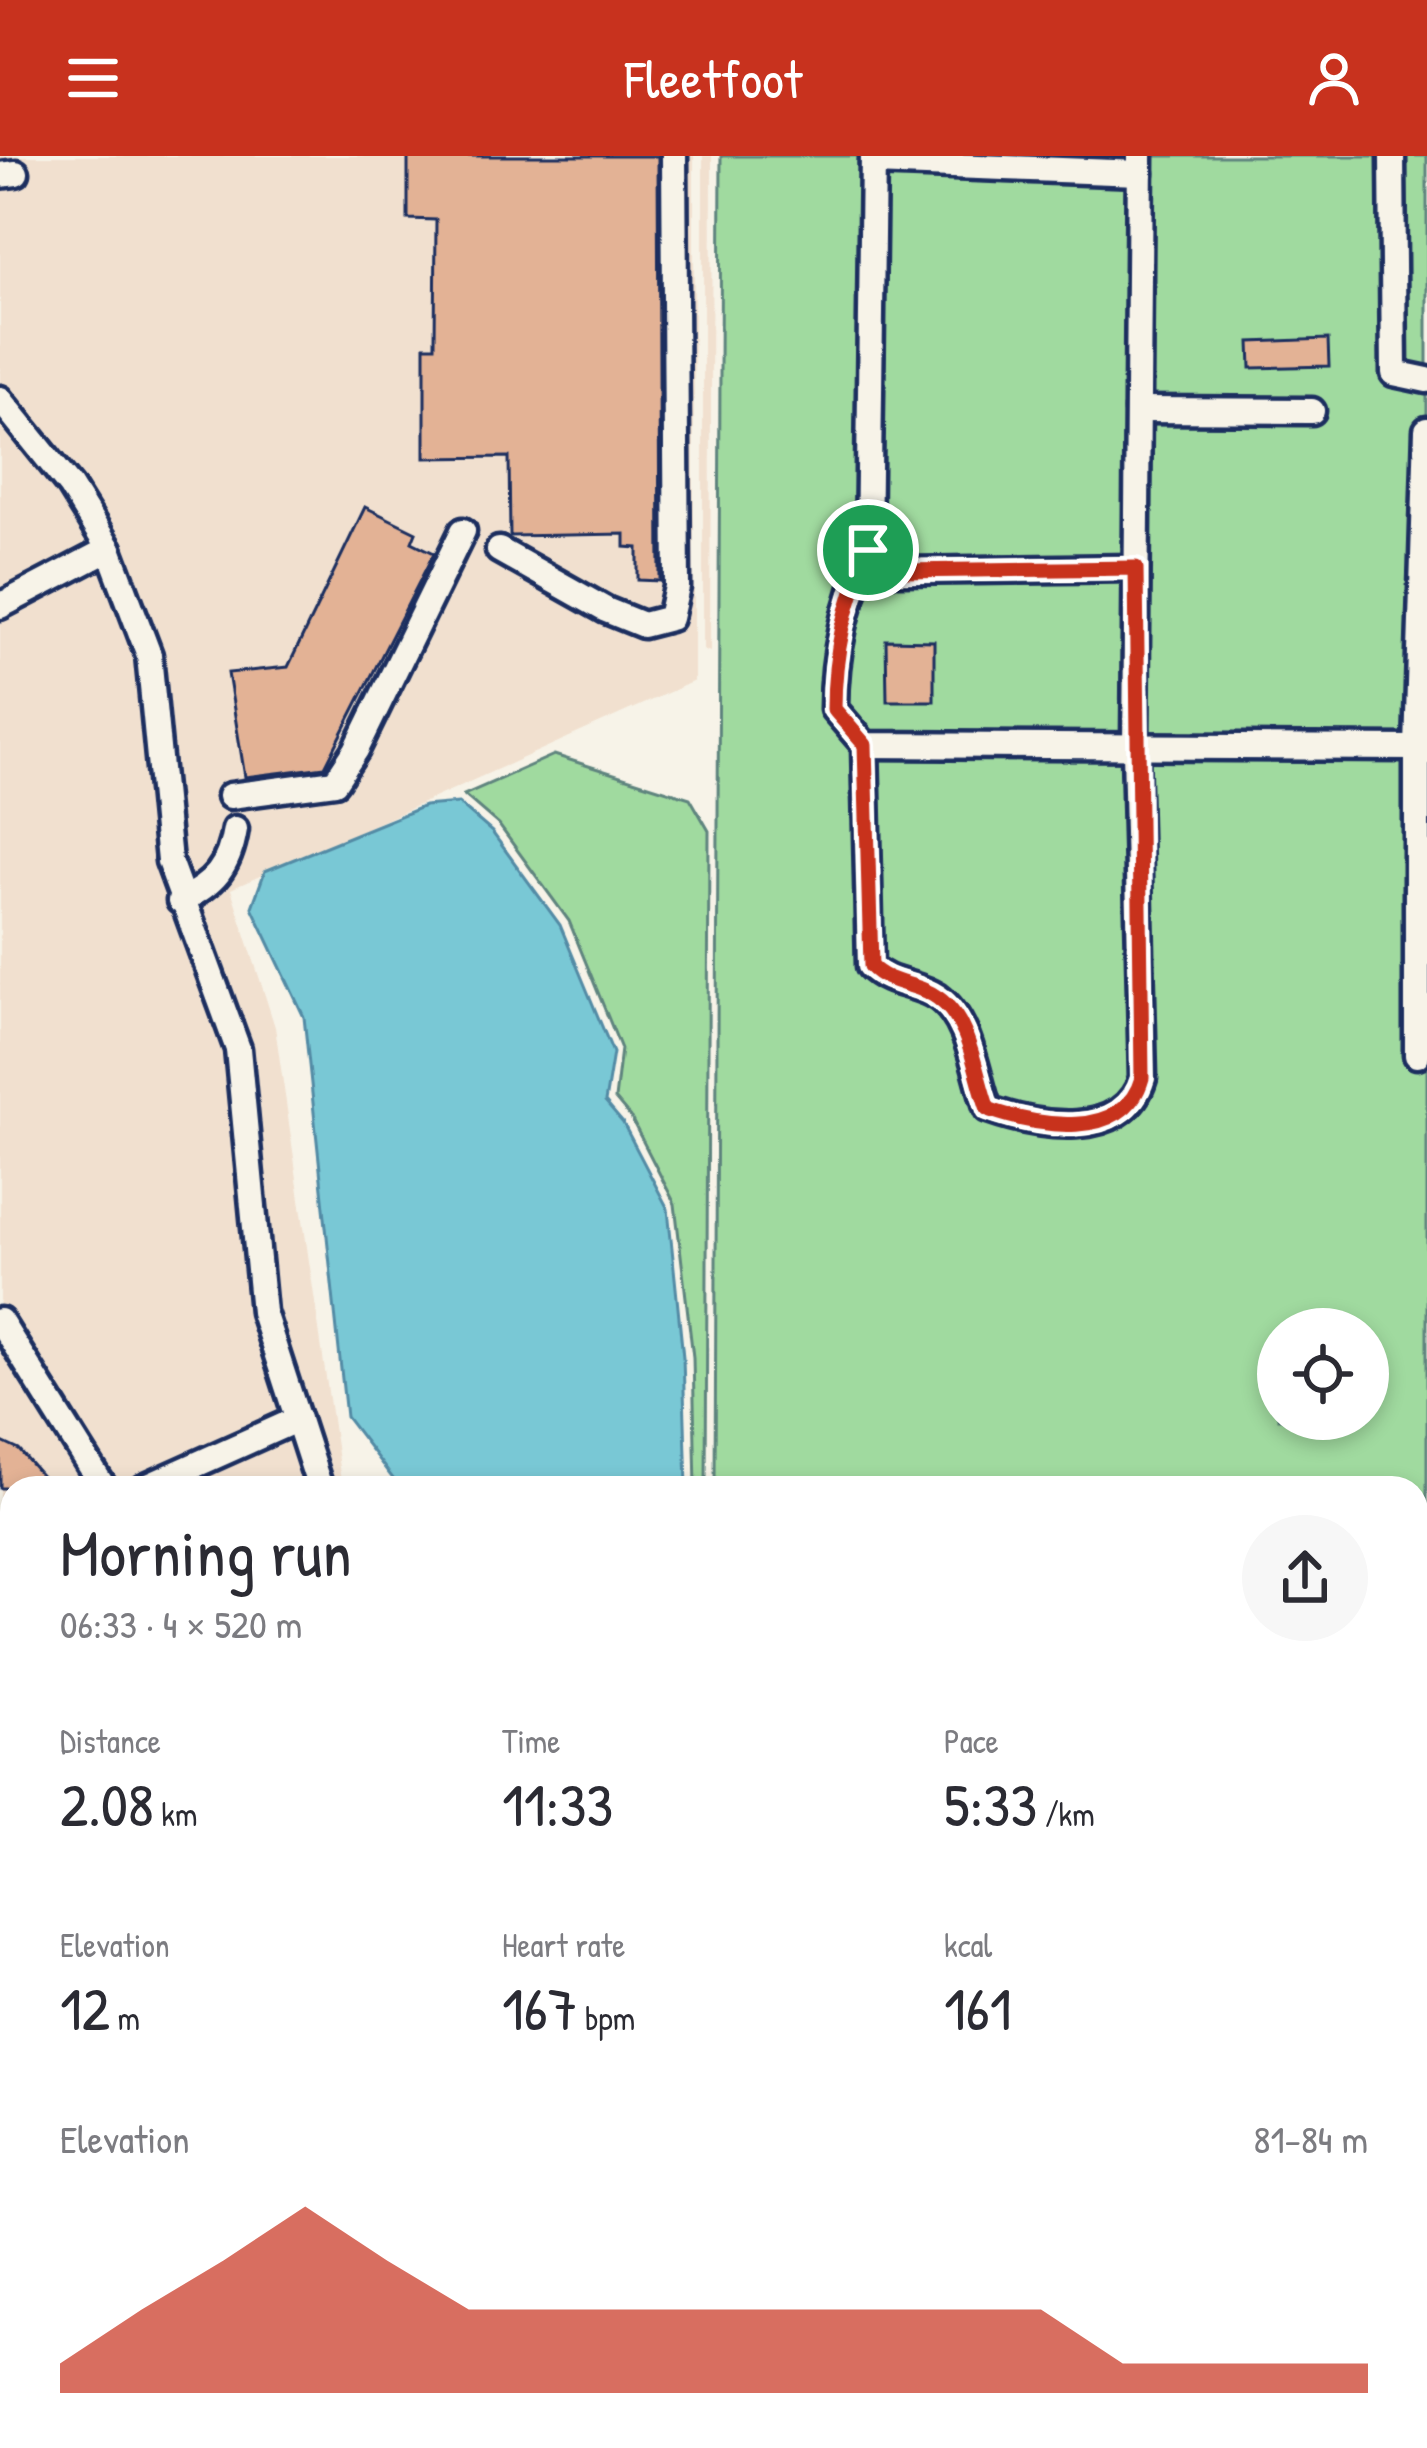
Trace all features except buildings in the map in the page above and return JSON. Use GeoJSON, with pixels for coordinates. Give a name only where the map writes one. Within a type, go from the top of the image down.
{"type":"FeatureCollection","features":[{"type":"Feature","properties":{"kind":"street"},"geometry":{"type":"LineString","coordinates":[[499,550],[606,610],[644,625],[670,618],[677,587],[674,156]]}},
{"type":"Feature","properties":{"kind":"street"},"geometry":{"type":"LineString","coordinates":[[1392,156],[1394,373],[1427,380]]}},
{"type":"Feature","properties":{"kind":"street"},"geometry":{"type":"LineString","coordinates":[[873,159],[1140,164],[1135,751],[1142,1078],[1137,1096],[1119,1112],[1093,1122],[1033,1125],[988,1109],[957,1018],[938,998],[884,979],[871,966],[865,745],[834,709],[834,657],[844,610],[868,550],[873,159]]}},
{"type":"Feature","properties":{"kind":"street"},"geometry":{"type":"LineString","coordinates":[[5,409],[70,486],[110,549],[149,655],[170,861],[180,901],[238,1049],[249,1121],[258,1280],[272,1348],[316,1476]]}},
{"type":"Feature","properties":{"kind":"street"},"geometry":{"type":"LineString","coordinates":[[1138,410],[1312,411]]}},
{"type":"Feature","properties":{"kind":"street"},"geometry":{"type":"LineString","coordinates":[[1417,1055],[1417,748],[1427,430]]}},
{"type":"Feature","properties":{"kind":"street"},"geometry":{"type":"LineString","coordinates":[[230,796],[335,782],[356,751],[463,531]]}},
{"type":"Feature","properties":{"kind":"street"},"geometry":{"type":"LineString","coordinates":[[0,606],[110,549]]}},
{"type":"Feature","properties":{"kind":"street"},"geometry":{"type":"LineString","coordinates":[[868,550],[899,571],[1136,568]]}},
{"type":"Feature","properties":{"kind":"street"},"geometry":{"type":"LineString","coordinates":[[865,745],[1135,751],[1417,748]]}},
{"type":"Feature","properties":{"kind":"street"},"geometry":{"type":"LineString","coordinates":[[180,901],[206,888],[230,862],[235,829]]}},
{"type":"Feature","properties":{"kind":"street"},"geometry":{"type":"LineString","coordinates":[[0,1322],[96,1476]]}},
{"type":"Feature","properties":{"kind":"street"},"geometry":{"type":"LineString","coordinates":[[170,1476],[298,1419]]}},
{"type":"Feature","properties":{"kind":"shaded area"},"geometry":{"type":"Polygon","coordinates":[[[0,156],[694,156],[694,681],[231,889],[275,1027],[340,1476],[0,1476],[0,156]]]}},
{"type":"Feature","properties":{"kind":"shaded area"},"geometry":{"type":"Polygon","coordinates":[[[703,156],[712,156],[710,652],[703,649],[703,156]]]}},
{"type":"Feature","properties":{"kind":"green space"},"geometry":{"type":"Polygon","coordinates":[[[721,156],[1427,156],[1427,1476],[715,1476],[721,156]]]}},
{"type":"Feature","properties":{"kind":"green space"},"geometry":{"type":"Polygon","coordinates":[[[554,755],[690,798],[709,831],[706,1476],[696,1476],[693,1357],[675,1204],[631,1118],[615,1099],[621,1049],[569,921],[499,825],[464,795],[554,755]]]}},
{"type":"Feature","properties":{"kind":"water"},"geometry":{"type":"Polygon","coordinates":[[[458,803],[492,832],[560,925],[613,1053],[605,1102],[623,1123],[668,1209],[683,1357],[687,1476],[391,1476],[346,1417],[304,1017],[252,907],[265,871],[424,806],[458,803]]]}},
{"type":"Feature","properties":{"kind":"route"},"geometry":{"type":"LineString","coordinates":[[868,550],[899,571],[1136,568],[1142,1078],[1137,1096],[1119,1112],[1093,1122],[1033,1125],[988,1109],[957,1018],[938,998],[884,979],[871,966],[865,745],[834,709],[834,657],[844,610],[868,550]]}}]}
